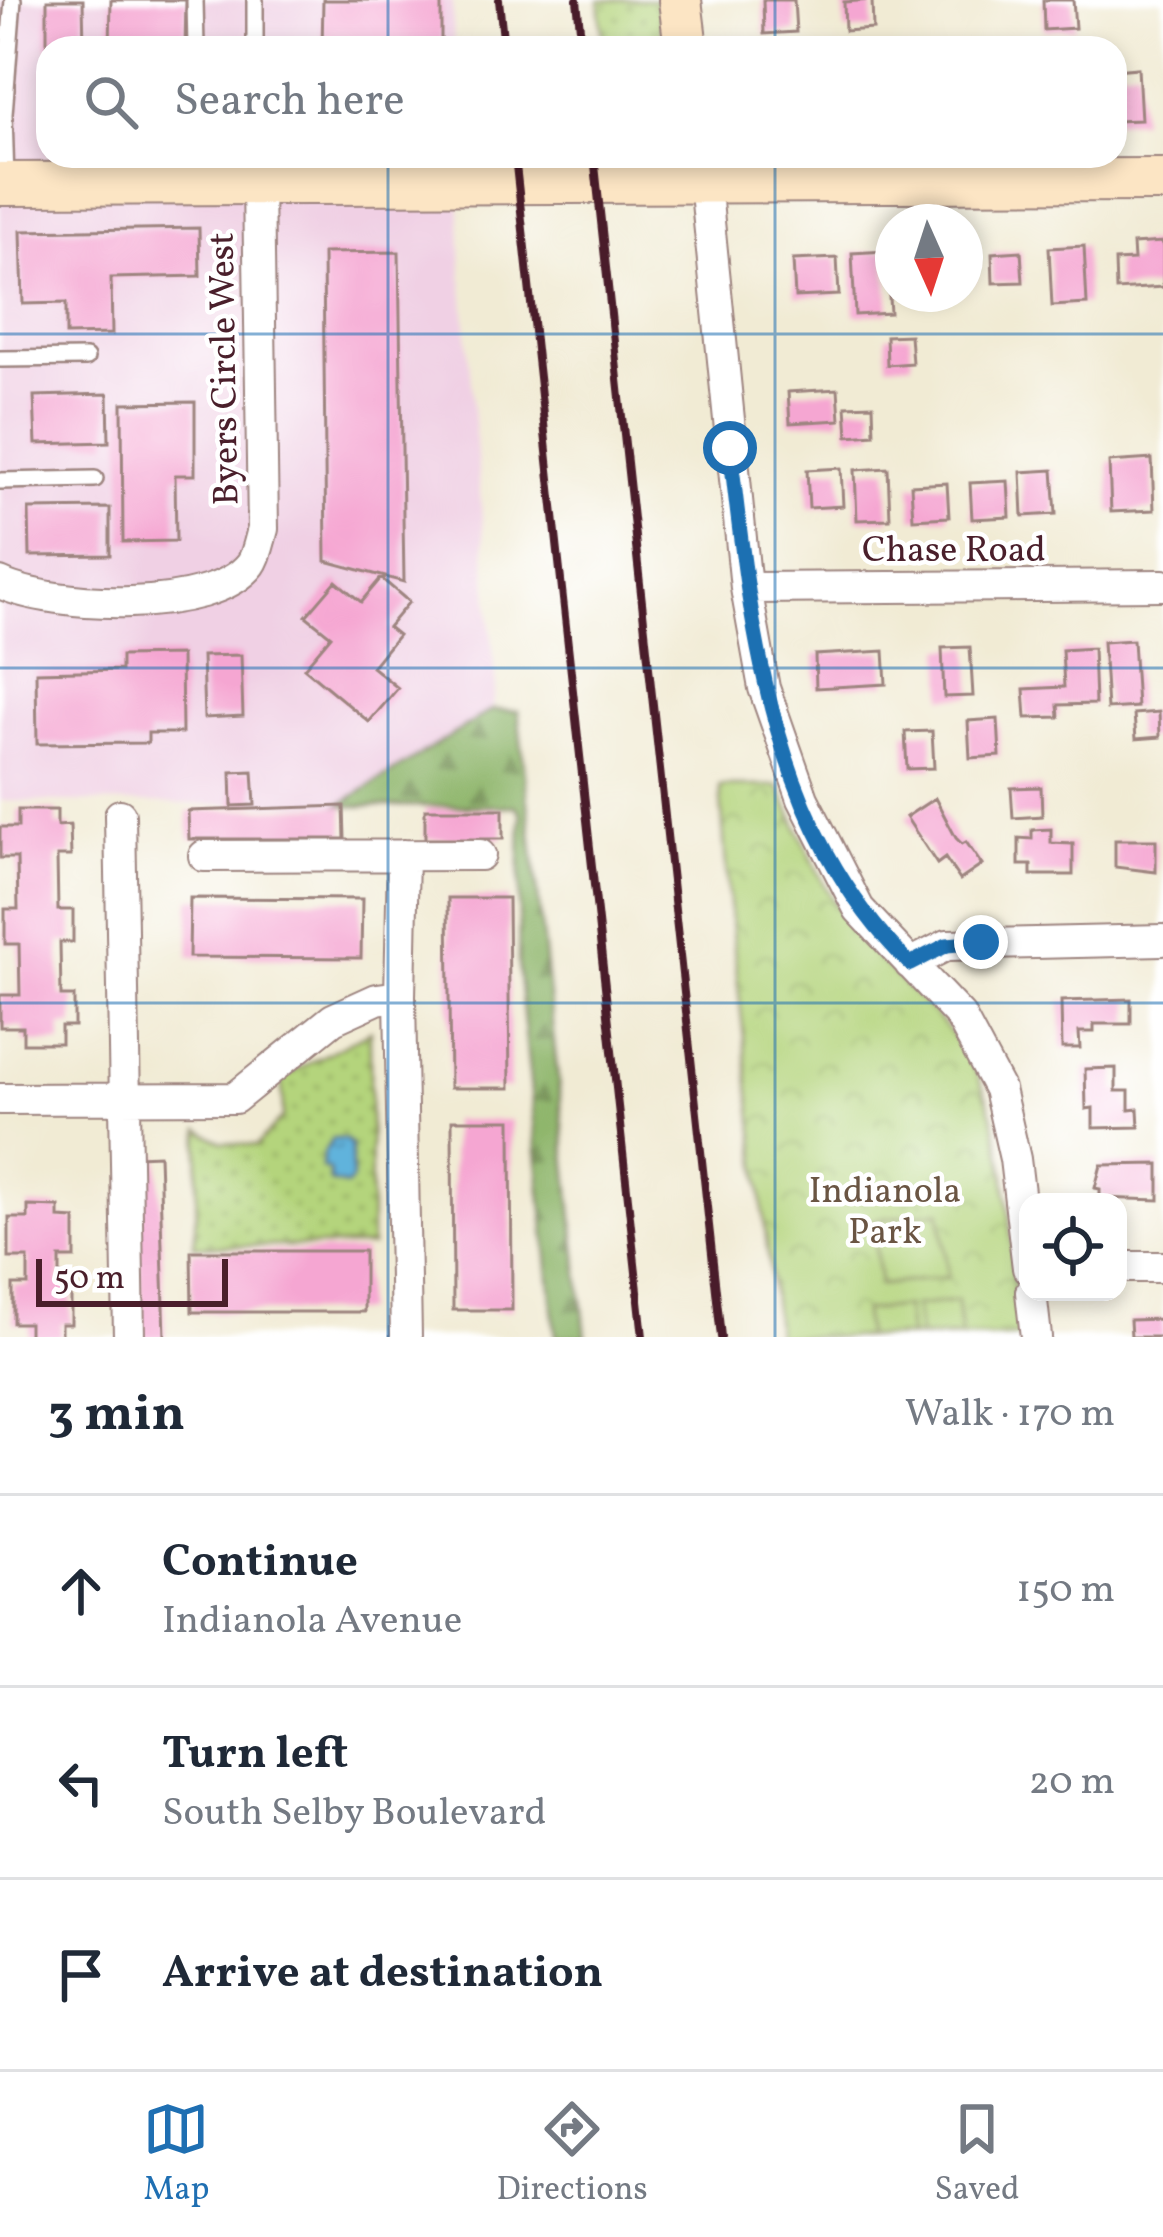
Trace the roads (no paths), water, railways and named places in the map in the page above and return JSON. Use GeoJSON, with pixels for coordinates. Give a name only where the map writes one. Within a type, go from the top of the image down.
{"type":"FeatureCollection","features":[{"type":"Feature","properties":{"kind":"main road"},"geometry":{"type":"LineString","coordinates":[[680,0],[684,36]]}},
{"type":"Feature","properties":{"kind":"main road"},"geometry":{"type":"LineString","coordinates":[[3,184],[187,176],[703,169],[1163,180]]}},
{"type":"Feature","properties":{"kind":"street"},"geometry":{"type":"LineString","coordinates":[[703,169],[746,588],[764,688],[803,800],[859,909],[960,1016],[999,1089],[1019,1193]]}},
{"type":"Feature","properties":{"kind":"street","name":"Byers Circle West"},"geometry":{"type":"LineString","coordinates":[[0,583],[28,595],[91,602],[172,597],[225,586],[252,563],[263,529],[258,176]]}},
{"type":"Feature","properties":{"kind":"street","name":"Chase Road"},"geometry":{"type":"LineString","coordinates":[[746,588],[1163,585]]}},
{"type":"Feature","properties":{"kind":"street"},"geometry":{"type":"LineString","coordinates":[[120,815],[129,1337]]}},
{"type":"Feature","properties":{"kind":"street"},"geometry":{"type":"LineString","coordinates":[[404,855],[400,996],[406,1337]]}},
{"type":"Feature","properties":{"kind":"street"},"geometry":{"type":"LineString","coordinates":[[204,856],[480,855]]}},
{"type":"Feature","properties":{"kind":"street"},"geometry":{"type":"LineString","coordinates":[[910,964],[947,945],[1163,940]]}},
{"type":"Feature","properties":{"kind":"street"},"geometry":{"type":"LineString","coordinates":[[0,1099],[235,1098],[333,1019],[376,999],[400,996]]}},
{"type":"Feature","properties":{"kind":"street"},"geometry":{"type":"LineString","coordinates":[[1127,1267],[1163,1267]]}},
{"type":"Feature","properties":{"kind":"street"},"geometry":{"type":"LineString","coordinates":[[1032,1301],[1036,1337]]}},
{"type":"Feature","properties":{"kind":"lane"},"geometry":{"type":"LineString","coordinates":[[3,184],[13,0]]}},
{"type":"Feature","properties":{"kind":"lane"},"geometry":{"type":"LineString","coordinates":[[195,0],[196,36]]}},
{"type":"Feature","properties":{"kind":"lane"},"geometry":{"type":"LineString","coordinates":[[254,0],[255,36]]}},
{"type":"Feature","properties":{"kind":"lane"},"geometry":{"type":"LineString","coordinates":[[0,359],[86,358]]}},
{"type":"Feature","properties":{"kind":"lane"},"geometry":{"type":"LineString","coordinates":[[0,481],[95,479]]}},
{"type":"Feature","properties":{"kind":"water"},"geometry":{"type":"Polygon","coordinates":[[[332,1139],[345,1139],[351,1145],[352,1180],[346,1186],[330,1182],[329,1170],[322,1168],[323,1154],[332,1139]]]}},
{"type":"Feature","properties":{"kind":"railway"},"geometry":{"type":"LineString","coordinates":[[499,0],[503,36]]}},
{"type":"Feature","properties":{"kind":"railway"},"geometry":{"type":"LineString","coordinates":[[577,0],[581,36]]}},
{"type":"Feature","properties":{"kind":"railway"},"geometry":{"type":"LineString","coordinates":[[516,168],[643,1337]]}},
{"type":"Feature","properties":{"kind":"railway"},"geometry":{"type":"LineString","coordinates":[[595,168],[721,1337]]}},
{"type":"Feature","properties":{"kind":"park label","name":"Indianola Park"},"geometry":{"type":"Point","coordinates":[885,1210]}}]}
